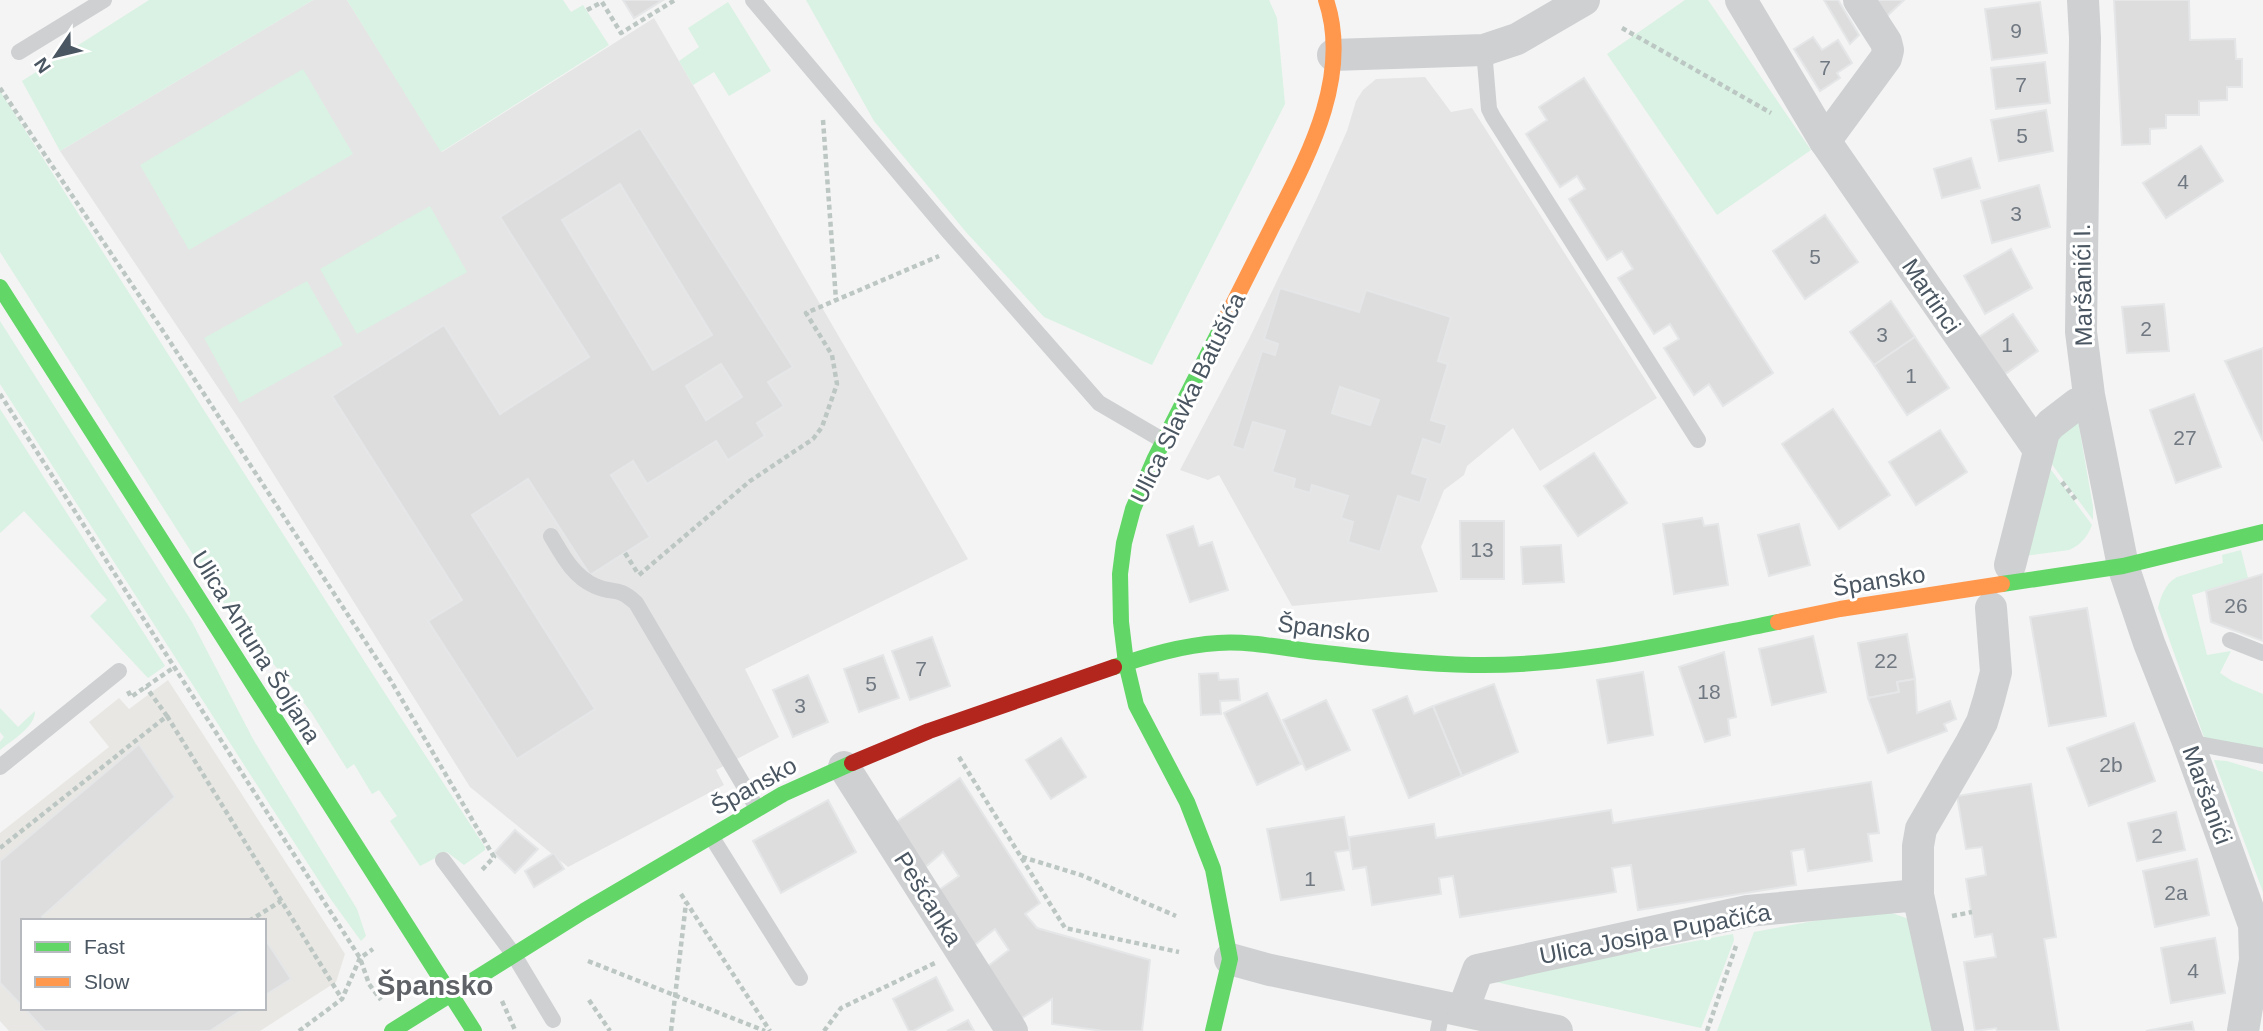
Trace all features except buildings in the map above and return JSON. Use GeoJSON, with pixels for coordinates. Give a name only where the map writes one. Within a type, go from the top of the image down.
{"type":"FeatureCollection","features":[{"type":"Feature","properties":{"kind":"street","name":"Ulica Slavka Batušića"},"geometry":{"type":"LineString","coordinates":[[1213,1031],[1230,959],[1213,869],[1187,802],[1136,705],[1126,663],[1121,622],[1124,543],[1133,509],[1164,441],[1303,166],[1326,104],[1333,55],[1330,12],[1326,0]]}},
{"type":"Feature","properties":{"kind":"street"},"geometry":{"type":"LineString","coordinates":[[1333,55],[1484,50],[1517,39],[1584,0]]}},
{"type":"Feature","properties":{"kind":"street","name":"Martinci"},"geometry":{"type":"LineString","coordinates":[[1741,0],[1825,141],[2039,450]]}},
{"type":"Feature","properties":{"kind":"street"},"geometry":{"type":"LineString","coordinates":[[1825,141],[1886,58],[1888,50],[1860,0]]}},
{"type":"Feature","properties":{"kind":"street","name":"Maršanići I."},"geometry":{"type":"LineString","coordinates":[[2083,0],[2085,38],[2081,332],[2089,395],[2123,566]]}},
{"type":"Feature","properties":{"kind":"street","name":"Ulica Antuna Šoljana"},"geometry":{"type":"LineString","coordinates":[[0,287],[474,1031]]}},
{"type":"Feature","properties":{"kind":"street"},"geometry":{"type":"LineString","coordinates":[[2010,565],[2044,432],[2077,404]]}},
{"type":"Feature","properties":{"kind":"street","name":"Špansko"},"geometry":{"type":"LineString","coordinates":[[392,1031],[584,911],[783,793],[929,731],[1126,663],[1184,648],[1217,643],[1472,665],[1526,664],[1616,654],[1840,609],[2123,566],[2263,532]]}},
{"type":"Feature","properties":{"kind":"street","name":"Maršanići"},"geometry":{"type":"LineString","coordinates":[[2123,566],[2149,643],[2258,922],[2255,960],[2243,1031]]}},
{"type":"Feature","properties":{"kind":"street"},"geometry":{"type":"LineString","coordinates":[[1948,1031],[1918,895],[1918,846],[1921,829],[1982,722],[1996,672],[1990,608]]}},
{"type":"Feature","properties":{"kind":"street","name":"Pešćanka"},"geometry":{"type":"LineString","coordinates":[[844,767],[1012,1031]]}},
{"type":"Feature","properties":{"kind":"street","name":"Ulica Josipa Pupačića"},"geometry":{"type":"LineString","coordinates":[[1448,1015],[1478,970],[1748,911],[1918,895]]}},
{"type":"Feature","properties":{"kind":"street"},"geometry":{"type":"LineString","coordinates":[[1230,959],[1448,1015],[1557,1031]]}},
{"type":"Feature","properties":{"kind":"lane"},"geometry":{"type":"LineString","coordinates":[[19,52],[104,0]]}},
{"type":"Feature","properties":{"kind":"lane"},"geometry":{"type":"LineString","coordinates":[[753,0],[961,247],[1099,403],[1164,441]]}},
{"type":"Feature","properties":{"kind":"lane"},"geometry":{"type":"LineString","coordinates":[[1484,50],[1489,109],[1493,117],[1698,440]]}},
{"type":"Feature","properties":{"kind":"lane"},"geometry":{"type":"LineString","coordinates":[[551,536],[569,568],[597,587],[625,592],[636,603],[757,808]]}},
{"type":"Feature","properties":{"kind":"lane"},"geometry":{"type":"LineString","coordinates":[[2230,640],[2263,653]]}},
{"type":"Feature","properties":{"kind":"lane"},"geometry":{"type":"LineString","coordinates":[[0,768],[118,671]]}},
{"type":"Feature","properties":{"kind":"lane"},"geometry":{"type":"LineString","coordinates":[[2188,742],[2263,756]]}},
{"type":"Feature","properties":{"kind":"lane"},"geometry":{"type":"LineString","coordinates":[[711,836],[800,978]]}},
{"type":"Feature","properties":{"kind":"lane"},"geometry":{"type":"LineString","coordinates":[[443,860],[514,955],[553,1020]]}},
{"type":"Feature","properties":{"kind":"path"},"geometry":{"type":"LineString","coordinates":[[587,10],[602,2],[621,33],[675,0]]}},
{"type":"Feature","properties":{"kind":"path"},"geometry":{"type":"LineString","coordinates":[[1622,28],[1772,114]]}},
{"type":"Feature","properties":{"kind":"path"},"geometry":{"type":"LineString","coordinates":[[820,80],[836,300]]}},
{"type":"Feature","properties":{"kind":"path"},"geometry":{"type":"LineString","coordinates":[[0,88],[161,328],[391,681],[494,857],[474,877]]}},
{"type":"Feature","properties":{"kind":"path"},"geometry":{"type":"LineString","coordinates":[[638,576],[750,481],[813,439],[822,427],[837,384],[832,355],[806,313],[961,247]]}},
{"type":"Feature","properties":{"kind":"path"},"geometry":{"type":"LineString","coordinates":[[0,394],[360,958],[369,984]]}},
{"type":"Feature","properties":{"kind":"path"},"geometry":{"type":"LineString","coordinates":[[2039,450],[2080,506]]}},
{"type":"Feature","properties":{"kind":"path"},"geometry":{"type":"LineString","coordinates":[[118,671],[131,697],[173,668]]}},
{"type":"Feature","properties":{"kind":"path"},"geometry":{"type":"LineString","coordinates":[[146,687],[342,999]]}},
{"type":"Feature","properties":{"kind":"path"},"geometry":{"type":"LineString","coordinates":[[0,848],[166,716]]}},
{"type":"Feature","properties":{"kind":"path"},"geometry":{"type":"LineString","coordinates":[[962,762],[1065,928],[1179,952]]}},
{"type":"Feature","properties":{"kind":"path"},"geometry":{"type":"LineString","coordinates":[[1021,857],[1081,875],[1176,916]]}},
{"type":"Feature","properties":{"kind":"path"},"geometry":{"type":"LineString","coordinates":[[675,885],[765,1031]]}},
{"type":"Feature","properties":{"kind":"path"},"geometry":{"type":"LineString","coordinates":[[252,919],[281,901]]}},
{"type":"Feature","properties":{"kind":"path"},"geometry":{"type":"LineString","coordinates":[[671,1031],[687,902]]}},
{"type":"Feature","properties":{"kind":"path"},"geometry":{"type":"LineString","coordinates":[[1707,1031],[1748,911]]}},
{"type":"Feature","properties":{"kind":"path"},"geometry":{"type":"LineString","coordinates":[[299,1031],[342,999],[360,958],[373,950]]}},
{"type":"Feature","properties":{"kind":"path"},"geometry":{"type":"LineString","coordinates":[[824,1031],[841,1008],[961,951]]}},
{"type":"Feature","properties":{"kind":"path"},"geometry":{"type":"LineString","coordinates":[[588,961],[765,1031]]}},
{"type":"Feature","properties":{"kind":"path"},"geometry":{"type":"LineString","coordinates":[[501,999],[514,1031]]}},
{"type":"Feature","properties":{"kind":"path"},"geometry":{"type":"LineString","coordinates":[[589,1000],[610,1031]]}},
{"type":"Feature","properties":{"kind":"shaded area"},"geometry":{"type":"Polygon","coordinates":[[[313,0],[347,0],[442,152],[654,18],[968,559],[745,669],[779,737],[716,770],[724,785],[568,867],[470,787],[239,419],[60,151],[313,0]]]}},
{"type":"Feature","properties":{"kind":"shaded area"},"geometry":{"type":"Polygon","coordinates":[[[1425,77],[1451,112],[1472,108],[1657,398],[1540,471],[1513,428],[1467,466],[1464,475],[1444,490],[1421,547],[1438,592],[1292,606],[1219,475],[1208,480],[1180,470],[1249,339],[1317,198],[1347,131],[1356,101],[1363,90],[1376,79],[1425,77]]]}},
{"type":"Feature","properties":{"kind":"shaded area"},"geometry":{"type":"Polygon","coordinates":[[[168,680],[345,954],[336,982],[260,1031],[9,1031],[0,1021],[0,833],[109,747],[89,722],[119,698],[129,709],[168,680]]]}},
{"type":"Feature","properties":{"kind":"green space"},"geometry":{"type":"Polygon","coordinates":[[[149,0],[313,0],[60,151],[22,81],[149,0]]]}},
{"type":"Feature","properties":{"kind":"green space"},"geometry":{"type":"Polygon","coordinates":[[[347,0],[563,0],[571,12],[583,5],[609,45],[441,152],[347,0]]]}},
{"type":"Feature","properties":{"kind":"green space"},"geometry":{"type":"Polygon","coordinates":[[[806,0],[1269,0],[1277,18],[1285,104],[1152,365],[1044,317],[966,232],[874,121],[806,0]]]}},
{"type":"Feature","properties":{"kind":"green space"},"geometry":{"type":"Polygon","coordinates":[[[1685,0],[1708,0],[1811,150],[1717,215],[1607,54],[1685,0]]]}},
{"type":"Feature","properties":{"kind":"green space"},"geometry":{"type":"Polygon","coordinates":[[[728,2],[771,71],[729,96],[714,72],[693,85],[679,61],[699,47],[688,28],[728,2]]]}},
{"type":"Feature","properties":{"kind":"green space"},"geometry":{"type":"Polygon","coordinates":[[[303,69],[353,154],[189,250],[140,165],[303,69]]]}},
{"type":"Feature","properties":{"kind":"green space"},"geometry":{"type":"Polygon","coordinates":[[[0,91],[485,847],[485,850],[464,865],[447,852],[420,866],[390,821],[397,816],[379,790],[372,794],[354,764],[347,769],[311,712],[227,608],[0,252],[0,91]]]}},
{"type":"Feature","properties":{"kind":"green space"},"geometry":{"type":"Polygon","coordinates":[[[430,206],[467,272],[357,334],[320,269],[430,206]]]}},
{"type":"Feature","properties":{"kind":"green space"},"geometry":{"type":"Polygon","coordinates":[[[307,281],[343,345],[240,403],[204,338],[307,281]]]}},
{"type":"Feature","properties":{"kind":"green space"},"geometry":{"type":"Polygon","coordinates":[[[0,321],[192,622],[253,739],[357,909],[366,936],[361,941],[332,901],[0,384],[0,321]]]}},
{"type":"Feature","properties":{"kind":"green space"},"geometry":{"type":"Polygon","coordinates":[[[0,409],[165,666],[148,678],[90,616],[107,600],[24,511],[0,533],[0,409]]]}},
{"type":"Feature","properties":{"kind":"green space"},"geometry":{"type":"Polygon","coordinates":[[[2077,415],[2093,520],[2051,463],[2059,434],[2077,415]]]}},
{"type":"Feature","properties":{"kind":"green space"},"geometry":{"type":"Polygon","coordinates":[[[2049,467],[2092,525],[2084,540],[2069,550],[2024,556],[2049,467]]]}},
{"type":"Feature","properties":{"kind":"green space"},"geometry":{"type":"Polygon","coordinates":[[[2241,550],[2248,578],[2192,595],[2207,655],[2231,651],[2220,673],[2263,694],[2263,750],[2205,740],[2158,608],[2164,591],[2177,577],[2223,563],[2222,555],[2241,550]]]}},
{"type":"Feature","properties":{"kind":"green space"},"geometry":{"type":"Polygon","coordinates":[[[0,708],[18,727],[35,711],[27,728],[0,750],[0,742],[4,737],[0,732],[0,708]]]}},
{"type":"Feature","properties":{"kind":"green space"},"geometry":{"type":"Polygon","coordinates":[[[2214,760],[2227,761],[2263,772],[2263,892],[2214,760]]]}},
{"type":"Feature","properties":{"kind":"green space"},"geometry":{"type":"Polygon","coordinates":[[[1880,909],[1909,919],[1940,1031],[1717,1031],[1754,932],[1880,909]]]}},
{"type":"Feature","properties":{"kind":"green space"},"geometry":{"type":"Polygon","coordinates":[[[1733,934],[1734,940],[1701,1028],[1487,980],[1733,934]]]}},
{"type":"Feature","properties":{"kind":"traffic: fast"},"geometry":{"type":"LineString","coordinates":[[0,287],[474,1031]]}},
{"type":"Feature","properties":{"kind":"traffic: fast"},"geometry":{"type":"LineString","coordinates":[[1213,1031],[1230,959],[1213,869],[1187,802],[1136,705],[1126,663],[1121,622],[1120,574],[1124,543],[1133,509],[1155,458],[1222,326]]}},
{"type":"Feature","properties":{"kind":"traffic: fast"},"geometry":{"type":"LineString","coordinates":[[2002,584],[2123,566],[2263,532]]}},
{"type":"Feature","properties":{"kind":"traffic: fast"},"geometry":{"type":"LineString","coordinates":[[1114,667],[1178,649],[1229,643],[1431,663],[1511,665],[1626,652],[1778,622]]}},
{"type":"Feature","properties":{"kind":"traffic: fast"},"geometry":{"type":"LineString","coordinates":[[392,1031],[584,911],[783,794],[852,763]]}},
{"type":"Feature","properties":{"kind":"traffic: slow"},"geometry":{"type":"LineString","coordinates":[[1222,326],[1312,145],[1322,116],[1330,87],[1333,58],[1333,29],[1326,0]]}},
{"type":"Feature","properties":{"kind":"traffic: slow"},"geometry":{"type":"LineString","coordinates":[[1778,622],[1840,609],[2002,584]]}},
{"type":"Feature","properties":{"kind":"traffic: jam"},"geometry":{"type":"LineString","coordinates":[[852,763],[929,731],[1114,667]]}},
{"type":"Feature","properties":{"kind":"district","name":"Špansko"},"geometry":{"type":"Point","coordinates":[435,985]}}]}
